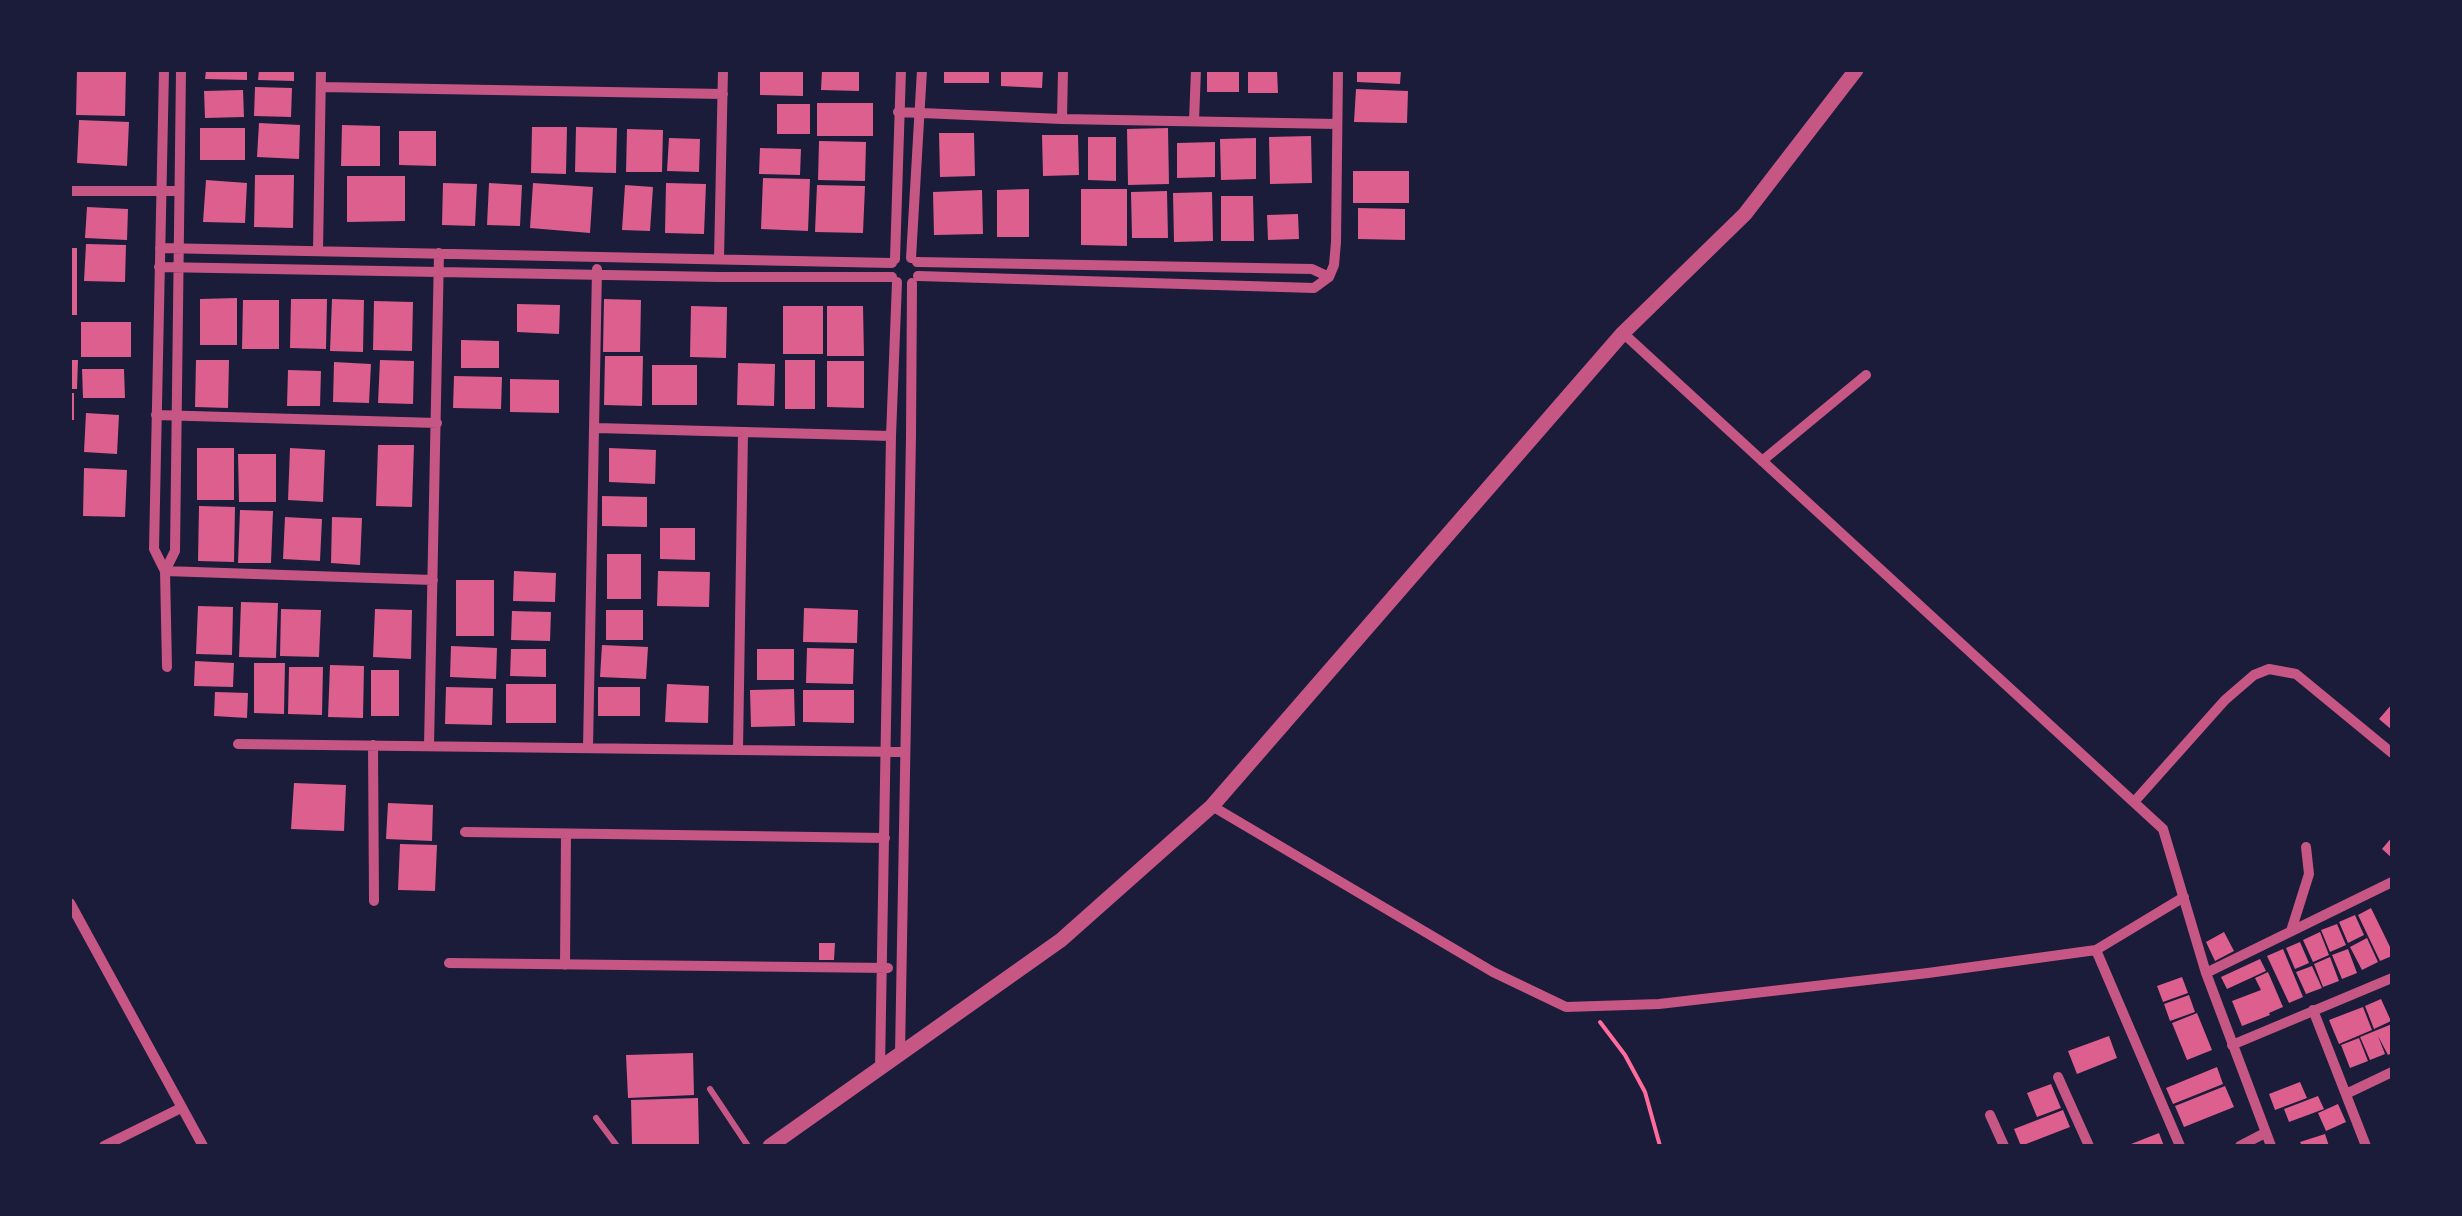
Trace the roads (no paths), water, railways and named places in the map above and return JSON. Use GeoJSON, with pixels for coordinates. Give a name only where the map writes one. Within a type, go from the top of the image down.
{"type":"FeatureCollection","features":[{"type":"Feature","properties":{"kind":"street"},"geometry":{"type":"LineString","coordinates":[[164,70],[154,550],[165,571]]}},
{"type":"Feature","properties":{"kind":"street"},"geometry":{"type":"LineString","coordinates":[[167,667],[165,571],[174,550],[182,70]]}},
{"type":"Feature","properties":{"kind":"street"},"geometry":{"type":"LineString","coordinates":[[318,250],[321,70]]}},
{"type":"Feature","properties":{"kind":"street"},"geometry":{"type":"LineString","coordinates":[[719,259],[723,70]]}},
{"type":"Feature","properties":{"kind":"street"},"geometry":{"type":"LineString","coordinates":[[880,1068],[901,70]]}},
{"type":"Feature","properties":{"kind":"street"},"geometry":{"type":"LineString","coordinates":[[900,1054],[914,260],[922,70]]}},
{"type":"Feature","properties":{"kind":"street"},"geometry":{"type":"LineString","coordinates":[[1062,120],[1063,70]]}},
{"type":"Feature","properties":{"kind":"street"},"geometry":{"type":"LineString","coordinates":[[1194,121],[1196,70]]}},
{"type":"Feature","properties":{"kind":"street"},"geometry":{"type":"LineString","coordinates":[[160,267],[894,280],[904,284],[915,279],[1314,288],[1329,277],[1334,265],[1338,70]]}},
{"type":"Feature","properties":{"kind":"street"},"geometry":{"type":"LineString","coordinates":[[770,1146],[1061,940],[1212,806],[1623,334],[1744,214],[1856,70]]}},
{"type":"Feature","properties":{"kind":"street"},"geometry":{"type":"LineString","coordinates":[[321,87],[722,94]]}},
{"type":"Feature","properties":{"kind":"street"},"geometry":{"type":"LineString","coordinates":[[898,112],[1062,120],[1336,124]]}},
{"type":"Feature","properties":{"kind":"street"},"geometry":{"type":"LineString","coordinates":[[70,191],[179,191]]}},
{"type":"Feature","properties":{"kind":"street"},"geometry":{"type":"LineString","coordinates":[[160,248],[894,261],[903,256],[914,260],[1312,269],[1329,277]]}},
{"type":"Feature","properties":{"kind":"street"},"geometry":{"type":"LineString","coordinates":[[430,746],[439,253]]}},
{"type":"Feature","properties":{"kind":"street"},"geometry":{"type":"LineString","coordinates":[[588,748],[597,256]]}},
{"type":"Feature","properties":{"kind":"street"},"geometry":{"type":"LineString","coordinates":[[1623,334],[2163,829],[2206,973],[2271,1146]]}},
{"type":"Feature","properties":{"kind":"street"},"geometry":{"type":"LineString","coordinates":[[1762,461],[1866,375]]}},
{"type":"Feature","properties":{"kind":"street"},"geometry":{"type":"LineString","coordinates":[[156,415],[436,424]]}},
{"type":"Feature","properties":{"kind":"street"},"geometry":{"type":"LineString","coordinates":[[596,428],[891,436]]}},
{"type":"Feature","properties":{"kind":"street"},"geometry":{"type":"LineString","coordinates":[[738,750],[743,432]]}},
{"type":"Feature","properties":{"kind":"street"},"geometry":{"type":"LineString","coordinates":[[165,571],[433,580]]}},
{"type":"Feature","properties":{"kind":"street"},"geometry":{"type":"LineString","coordinates":[[2134,802],[2225,700],[2254,674],[2269,668],[2296,674],[2392,753]]}},
{"type":"Feature","properties":{"kind":"street"},"geometry":{"type":"LineString","coordinates":[[238,744],[904,752]]}},
{"type":"Feature","properties":{"kind":"street"},"geometry":{"type":"LineString","coordinates":[[373,745],[374,902]]}},
{"type":"Feature","properties":{"kind":"street"},"geometry":{"type":"LineString","coordinates":[[1212,806],[1493,972],[1566,1007],[1659,1004],[2096,950],[2184,897]]}},
{"type":"Feature","properties":{"kind":"street"},"geometry":{"type":"LineString","coordinates":[[465,832],[884,838]]}},
{"type":"Feature","properties":{"kind":"street"},"geometry":{"type":"LineString","coordinates":[[565,965],[566,834]]}},
{"type":"Feature","properties":{"kind":"street"},"geometry":{"type":"LineString","coordinates":[[2291,931],[2310,874],[2306,847]]}},
{"type":"Feature","properties":{"kind":"street"},"geometry":{"type":"LineString","coordinates":[[2206,973],[2392,882]]}},
{"type":"Feature","properties":{"kind":"street"},"geometry":{"type":"LineString","coordinates":[[70,904],[203,1146]]}},
{"type":"Feature","properties":{"kind":"street"},"geometry":{"type":"LineString","coordinates":[[2096,950],[2180,1146]]}},
{"type":"Feature","properties":{"kind":"street"},"geometry":{"type":"LineString","coordinates":[[448,964],[900,968]]}},
{"type":"Feature","properties":{"kind":"street"},"geometry":{"type":"LineString","coordinates":[[2232,1044],[2392,978]]}},
{"type":"Feature","properties":{"kind":"street"},"geometry":{"type":"LineString","coordinates":[[2314,1010],[2366,1146]]}},
{"type":"Feature","properties":{"kind":"street"},"geometry":{"type":"LineString","coordinates":[[2346,1094],[2392,1072]]}},
{"type":"Feature","properties":{"kind":"street"},"geometry":{"type":"LineString","coordinates":[[2058,1077],[2088,1146]]}},
{"type":"Feature","properties":{"kind":"street"},"geometry":{"type":"LineString","coordinates":[[104,1146],[181,1108]]}},
{"type":"Feature","properties":{"kind":"street"},"geometry":{"type":"LineString","coordinates":[[1990,1115],[2004,1146]]}},
{"type":"Feature","properties":{"kind":"street"},"geometry":{"type":"LineString","coordinates":[[2240,1146],[2265,1133]]}},
{"type":"Feature","properties":{"kind":"lane"},"geometry":{"type":"LineString","coordinates":[[710,1089],[748,1146]]}},
{"type":"Feature","properties":{"kind":"lane"},"geometry":{"type":"LineString","coordinates":[[596,1118],[617,1146]]}}]}
